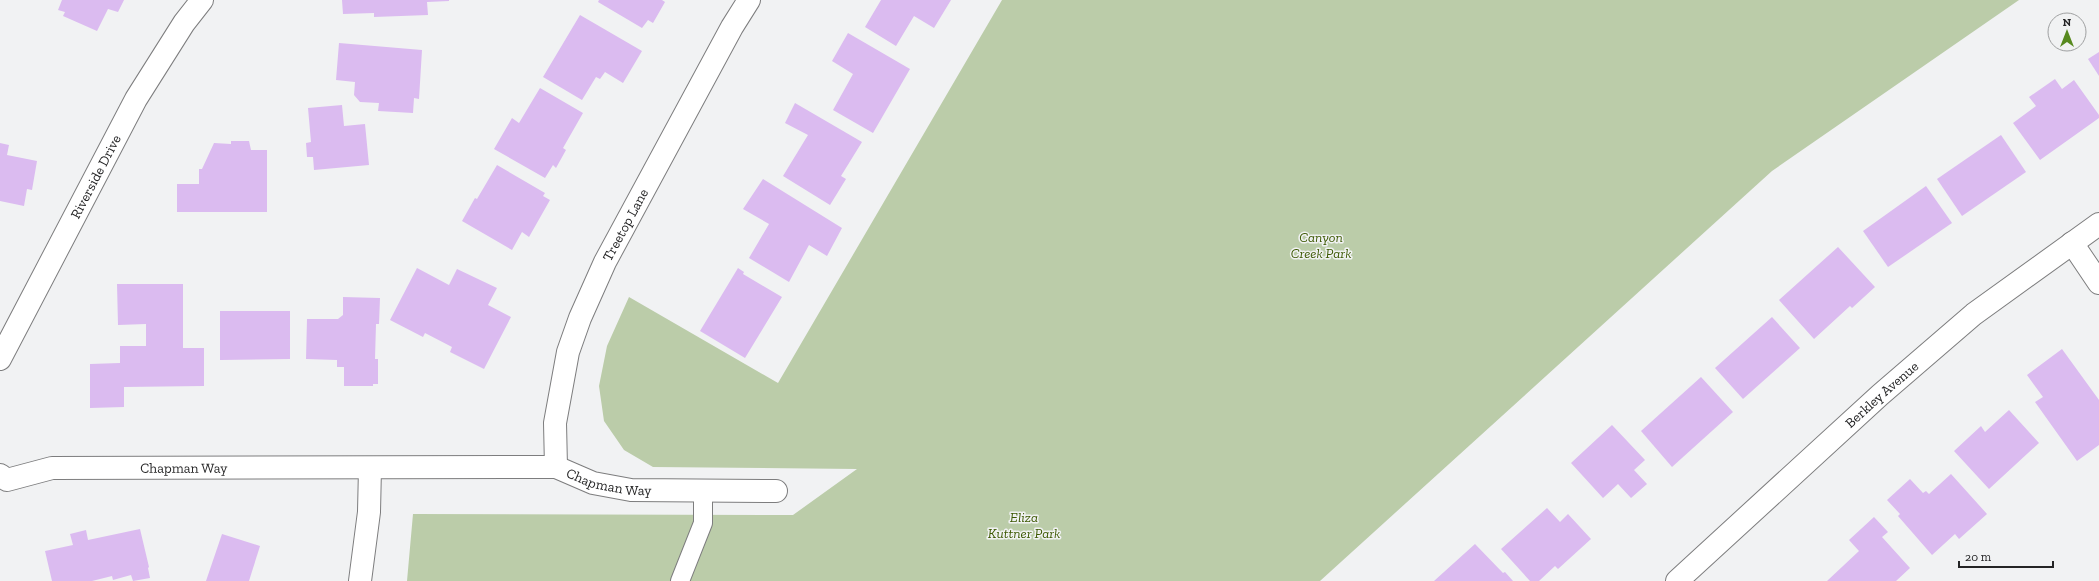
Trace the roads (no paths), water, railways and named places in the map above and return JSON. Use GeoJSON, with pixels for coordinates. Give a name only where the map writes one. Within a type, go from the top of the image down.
{"type":"FeatureCollection","features":[{"type":"Feature","properties":{"kind":"street","name":"Riverside Drive"},"geometry":{"type":"LineString","coordinates":[[0,359],[136,99],[184,23],[202,0]]}},
{"type":"Feature","properties":{"kind":"street","name":"Treetop Lane"},"geometry":{"type":"LineString","coordinates":[[556,467],[555,423],[568,352],[580,318],[605,262],[732,27],[749,0]]}},
{"type":"Feature","properties":{"kind":"street","name":"Berkley Avenue"},"geometry":{"type":"LineString","coordinates":[[1677,581],[1880,395],[1968,319],[2099,224]]}},
{"type":"Feature","properties":{"kind":"street"},"geometry":{"type":"LineString","coordinates":[[2072,243],[2099,283]]}},
{"type":"Feature","properties":{"kind":"street","name":"Chapman Way"},"geometry":{"type":"LineString","coordinates":[[2,482],[52,468],[556,467],[593,483],[630,490],[776,491]]}},
{"type":"Feature","properties":{"kind":"street"},"geometry":{"type":"LineString","coordinates":[[360,581],[369,512],[370,468]]}},
{"type":"Feature","properties":{"kind":"lane"},"geometry":{"type":"LineString","coordinates":[[680,581],[703,523],[703,491]]}},
{"type":"Feature","properties":{"kind":"park label","name":"Canyon Creek Park"},"geometry":{"type":"Point","coordinates":[1321,246]}},
{"type":"Feature","properties":{"kind":"park label","name":"Eliza Kuttner Park"},"geometry":{"type":"Point","coordinates":[1024,526]}}]}
